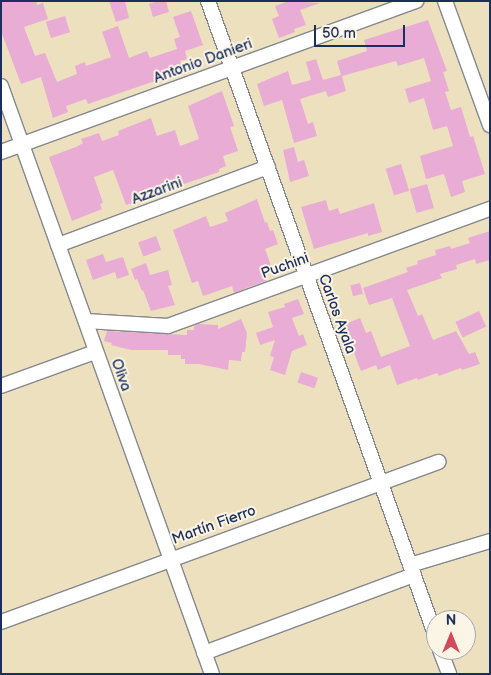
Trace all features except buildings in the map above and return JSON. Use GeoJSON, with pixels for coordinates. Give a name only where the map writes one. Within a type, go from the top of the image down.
{"type":"FeatureCollection","features":[{"type":"Feature","properties":{"kind":"street","name":"Carlos Ayala"},"geometry":{"type":"LineString","coordinates":[[208,1],[426,610]]}},
{"type":"Feature","properties":{"kind":"street","name":"Antonio Danieri"},"geometry":{"type":"LineString","coordinates":[[1,152],[416,1]]}},
{"type":"Feature","properties":{"kind":"street"},"geometry":{"type":"LineString","coordinates":[[445,1],[490,125]]}},
{"type":"Feature","properties":{"kind":"street","name":"Oliva"},"geometry":{"type":"LineString","coordinates":[[1,86],[212,674]]}},
{"type":"Feature","properties":{"kind":"street","name":"Azzarini"},"geometry":{"type":"LineString","coordinates":[[58,245],[268,167]]}},
{"type":"Feature","properties":{"kind":"street","name":"Puchini"},"geometry":{"type":"LineString","coordinates":[[86,321],[168,326],[490,209]]}},
{"type":"Feature","properties":{"kind":"street"},"geometry":{"type":"LineString","coordinates":[[1,386],[96,352]]}},
{"type":"Feature","properties":{"kind":"street","name":"Martín Fierro"},"geometry":{"type":"LineString","coordinates":[[1,622],[439,462]]}},
{"type":"Feature","properties":{"kind":"street"},"geometry":{"type":"LineString","coordinates":[[204,653],[490,541]]}},
{"type":"Feature","properties":{"kind":"street"},"geometry":{"type":"LineString","coordinates":[[444,660],[449,674]]}}]}
